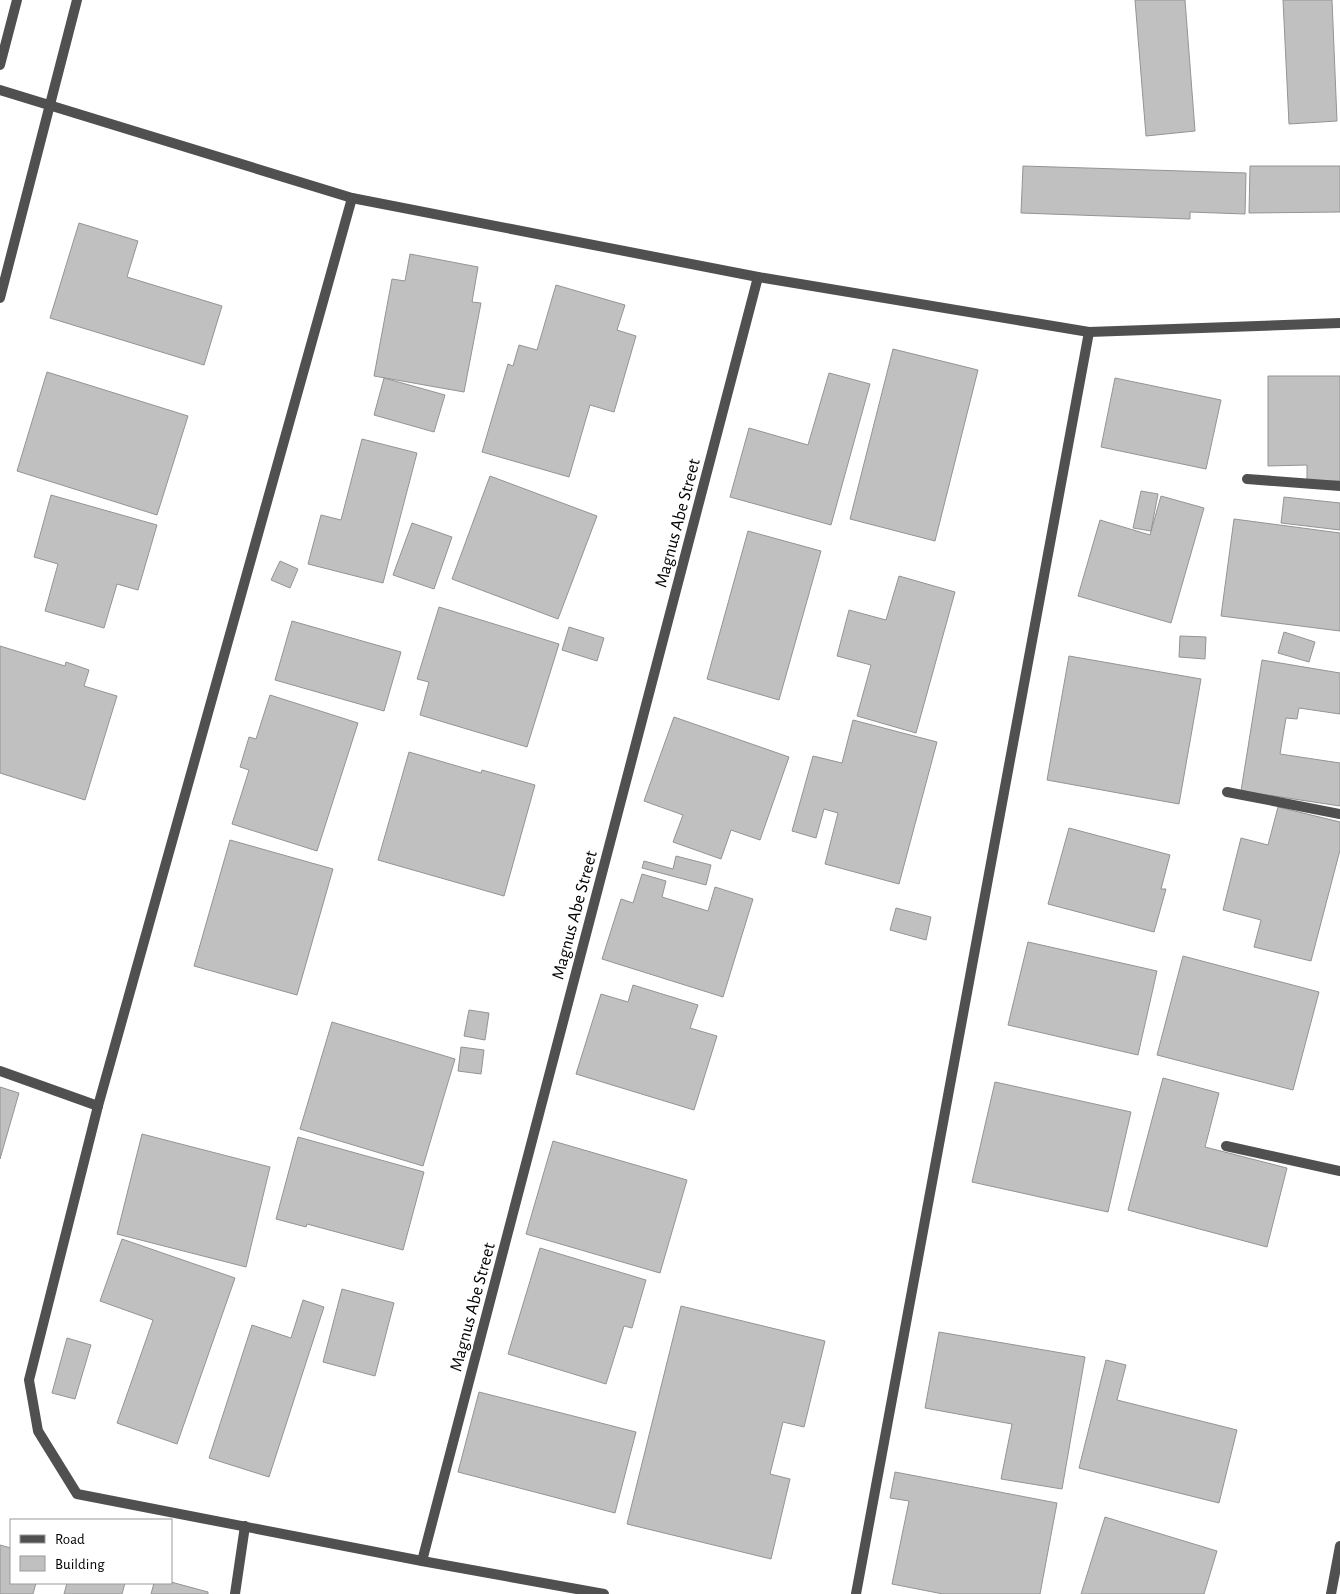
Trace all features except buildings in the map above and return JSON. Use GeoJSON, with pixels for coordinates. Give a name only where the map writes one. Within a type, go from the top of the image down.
{"type":"FeatureCollection","features":[{"type":"Feature","properties":{"kind":"street"},"geometry":{"type":"LineString","coordinates":[[0,65],[16,0]]}},
{"type":"Feature","properties":{"kind":"street"},"geometry":{"type":"LineString","coordinates":[[0,298],[77,0]]}},
{"type":"Feature","properties":{"kind":"street"},"geometry":{"type":"LineString","coordinates":[[0,90],[352,198],[758,277],[1089,332],[1340,323]]}},
{"type":"Feature","properties":{"kind":"street"},"geometry":{"type":"LineString","coordinates":[[352,198],[98,1106],[29,1380],[38,1431],[77,1494],[422,1561],[604,1594]]}},
{"type":"Feature","properties":{"kind":"street","name":"Magnus Abe Street"},"geometry":{"type":"LineString","coordinates":[[422,1561],[758,277]]}},
{"type":"Feature","properties":{"kind":"street"},"geometry":{"type":"LineString","coordinates":[[856,1594],[1089,332]]}},
{"type":"Feature","properties":{"kind":"street"},"geometry":{"type":"LineString","coordinates":[[1247,479],[1340,486]]}},
{"type":"Feature","properties":{"kind":"street"},"geometry":{"type":"LineString","coordinates":[[1227,792],[1340,814]]}},
{"type":"Feature","properties":{"kind":"street"},"geometry":{"type":"LineString","coordinates":[[0,1071],[98,1106]]}},
{"type":"Feature","properties":{"kind":"street"},"geometry":{"type":"LineString","coordinates":[[1226,1146],[1340,1171]]}},
{"type":"Feature","properties":{"kind":"street"},"geometry":{"type":"LineString","coordinates":[[236,1594],[245,1526]]}},
{"type":"Feature","properties":{"kind":"street"},"geometry":{"type":"LineString","coordinates":[[1331,1594],[1340,1546]]}}]}
